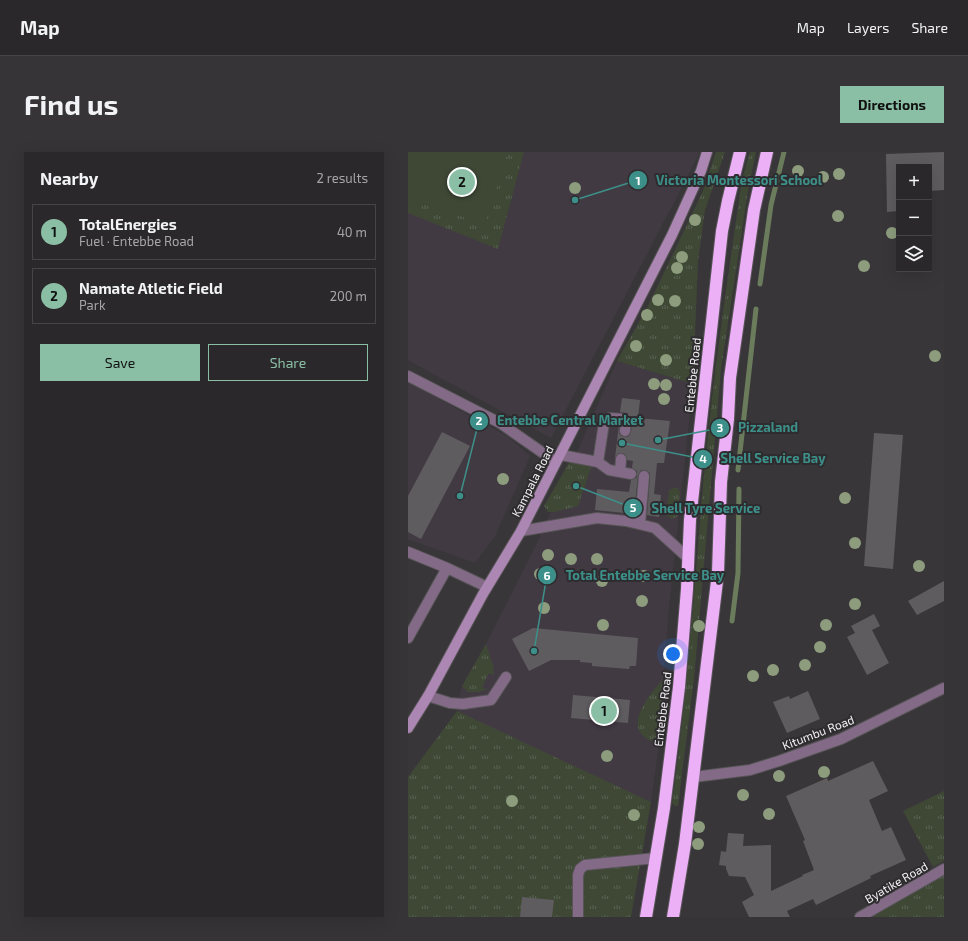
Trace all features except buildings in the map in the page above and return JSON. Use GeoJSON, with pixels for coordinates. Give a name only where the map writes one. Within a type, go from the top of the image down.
{"type":"FeatureCollection","features":[{"type":"Feature","properties":{"kind":"highway","name":"Entebbe Road"},"geometry":{"type":"LineString","coordinates":[[646,917],[656,858],[680,687],[690,520],[722,231],[740,152]]}},
{"type":"Feature","properties":{"kind":"highway"},"geometry":{"type":"LineString","coordinates":[[673,917],[694,777],[718,573],[721,482],[728,419],[730,378],[754,210],[767,152]]}},
{"type":"Feature","properties":{"kind":"main road","name":"Kampala Road"},"geometry":{"type":"LineString","coordinates":[[408,728],[428,696],[487,587],[521,531],[672,235],[701,171],[707,152]]}},
{"type":"Feature","properties":{"kind":"street"},"geometry":{"type":"LineString","coordinates":[[408,376],[500,424],[558,458],[598,462],[609,470],[631,474]]}},
{"type":"Feature","properties":{"kind":"street"},"geometry":{"type":"LineString","coordinates":[[598,462],[604,423],[610,418],[624,419],[626,422],[625,431]]}},
{"type":"Feature","properties":{"kind":"street"},"geometry":{"type":"LineString","coordinates":[[620,472],[621,459]]}},
{"type":"Feature","properties":{"kind":"street"},"geometry":{"type":"LineString","coordinates":[[640,524],[644,476]]}},
{"type":"Feature","properties":{"kind":"street"},"geometry":{"type":"LineString","coordinates":[[521,531],[597,518],[626,521],[655,528],[688,558]]}},
{"type":"Feature","properties":{"kind":"street"},"geometry":{"type":"LineString","coordinates":[[408,552],[487,587]]}},
{"type":"Feature","properties":{"kind":"street"},"geometry":{"type":"LineString","coordinates":[[408,638],[447,568]]}},
{"type":"Feature","properties":{"kind":"street"},"geometry":{"type":"LineString","coordinates":[[428,696],[450,704],[463,704],[491,700],[506,677]]}},
{"type":"Feature","properties":{"kind":"street","name":"Kitumbu Road"},"geometry":{"type":"LineString","coordinates":[[694,777],[750,770],[841,740],[944,688]]}},
{"type":"Feature","properties":{"kind":"street"},"geometry":{"type":"LineString","coordinates":[[578,917],[578,875],[580,868],[585,865],[656,858]]}},
{"type":"Feature","properties":{"kind":"street","name":"Byatike Road"},"geometry":{"type":"LineString","coordinates":[[860,917],[944,869]]}},
{"type":"Feature","properties":{"kind":"shaded area"},"geometry":{"type":"Polygon","coordinates":[[[524,152],[699,152],[551,438],[408,360],[408,213],[498,248],[524,152]]]}},
{"type":"Feature","properties":{"kind":"shaded area"},"geometry":{"type":"Polygon","coordinates":[[[617,361],[693,384],[668,616],[659,744],[651,802],[514,742],[457,711],[462,686],[486,644],[537,543],[617,361]]]}},
{"type":"Feature","properties":{"kind":"shaded area"},"geometry":{"type":"Polygon","coordinates":[[[408,382],[507,436],[530,456],[495,536],[475,563],[408,539],[408,382]]]}},
{"type":"Feature","properties":{"kind":"green space"},"geometry":{"type":"Polygon","coordinates":[[[408,152],[524,152],[498,249],[408,213],[408,152]]]}},
{"type":"Feature","properties":{"kind":"green space"},"geometry":{"type":"Polygon","coordinates":[[[408,152],[508,152],[485,224],[408,199],[408,152]]]}},
{"type":"Feature","properties":{"kind":"green space"},"geometry":{"type":"Polygon","coordinates":[[[716,152],[725,152],[705,210],[698,261],[693,384],[617,361],[648,306],[703,191],[716,152]]]}},
{"type":"Feature","properties":{"kind":"green space"},"geometry":{"type":"Polygon","coordinates":[[[750,152],[756,152],[748,191],[721,369],[694,679],[678,806],[675,806],[672,803],[686,685],[703,486],[715,371],[742,180],[750,152]]]}},
{"type":"Feature","properties":{"kind":"green space"},"geometry":{"type":"Polygon","coordinates":[[[570,461],[579,461],[591,468],[578,506],[555,512],[548,512],[544,506],[570,461]]]}},
{"type":"Feature","properties":{"kind":"green space"},"geometry":{"type":"Polygon","coordinates":[[[678,488],[680,492],[677,517],[671,519],[666,514],[669,490],[678,488]]]}},
{"type":"Feature","properties":{"kind":"green space"},"geometry":{"type":"Polygon","coordinates":[[[486,644],[493,665],[494,675],[489,673],[482,687],[487,689],[479,692],[468,692],[462,686],[486,644]]]}},
{"type":"Feature","properties":{"kind":"green space"},"geometry":{"type":"Polygon","coordinates":[[[664,678],[659,744],[647,739],[640,733],[638,725],[642,708],[647,699],[664,678]]]}},
{"type":"Feature","properties":{"kind":"green space"},"geometry":{"type":"Polygon","coordinates":[[[457,711],[651,802],[631,917],[408,917],[408,777],[457,711]]]}},
{"type":"Feature","properties":{"kind":"green space"},"geometry":{"type":"Polygon","coordinates":[[[944,791],[944,861],[933,867],[903,811],[944,791]]]}},
{"type":"Feature","properties":{"kind":"green space"},"geometry":{"type":"Polygon","coordinates":[[[944,874],[944,917],[868,917],[944,874]]]}},
{"type":"Feature","properties":{"kind":"waterway"},"geometry":{"type":"LineString","coordinates":[[760,284],[771,205],[784,152]]}},
{"type":"Feature","properties":{"kind":"waterway"},"geometry":{"type":"LineString","coordinates":[[738,470],[756,309]]}},
{"type":"Feature","properties":{"kind":"waterway"},"geometry":{"type":"LineString","coordinates":[[732,621],[738,573],[739,489]]}},
{"type":"Feature","properties":{"kind":"place","name":"Namate Atletic Field"},"geometry":{"type":"Point","coordinates":[462,182]}},
{"type":"Feature","properties":{"kind":"place","name":"Victoria Montessori School"},"geometry":{"type":"Point","coordinates":[575,200]}},
{"type":"Feature","properties":{"kind":"place","name":"Pizzaland"},"geometry":{"type":"Point","coordinates":[658,440]}},
{"type":"Feature","properties":{"kind":"place","name":"Shell Service Bay"},"geometry":{"type":"Point","coordinates":[622,443]}},
{"type":"Feature","properties":{"kind":"place","name":"Shell Tyre Service"},"geometry":{"type":"Point","coordinates":[576,486]}},
{"type":"Feature","properties":{"kind":"place","name":"Entebbe Central Market"},"geometry":{"type":"Point","coordinates":[460,496]}},
{"type":"Feature","properties":{"kind":"place","name":"Total Entebbe Service Bay"},"geometry":{"type":"Point","coordinates":[534,651]}},
{"type":"Feature","properties":{"kind":"place","name":"TotalEnergies"},"geometry":{"type":"Point","coordinates":[604,711]}}]}
